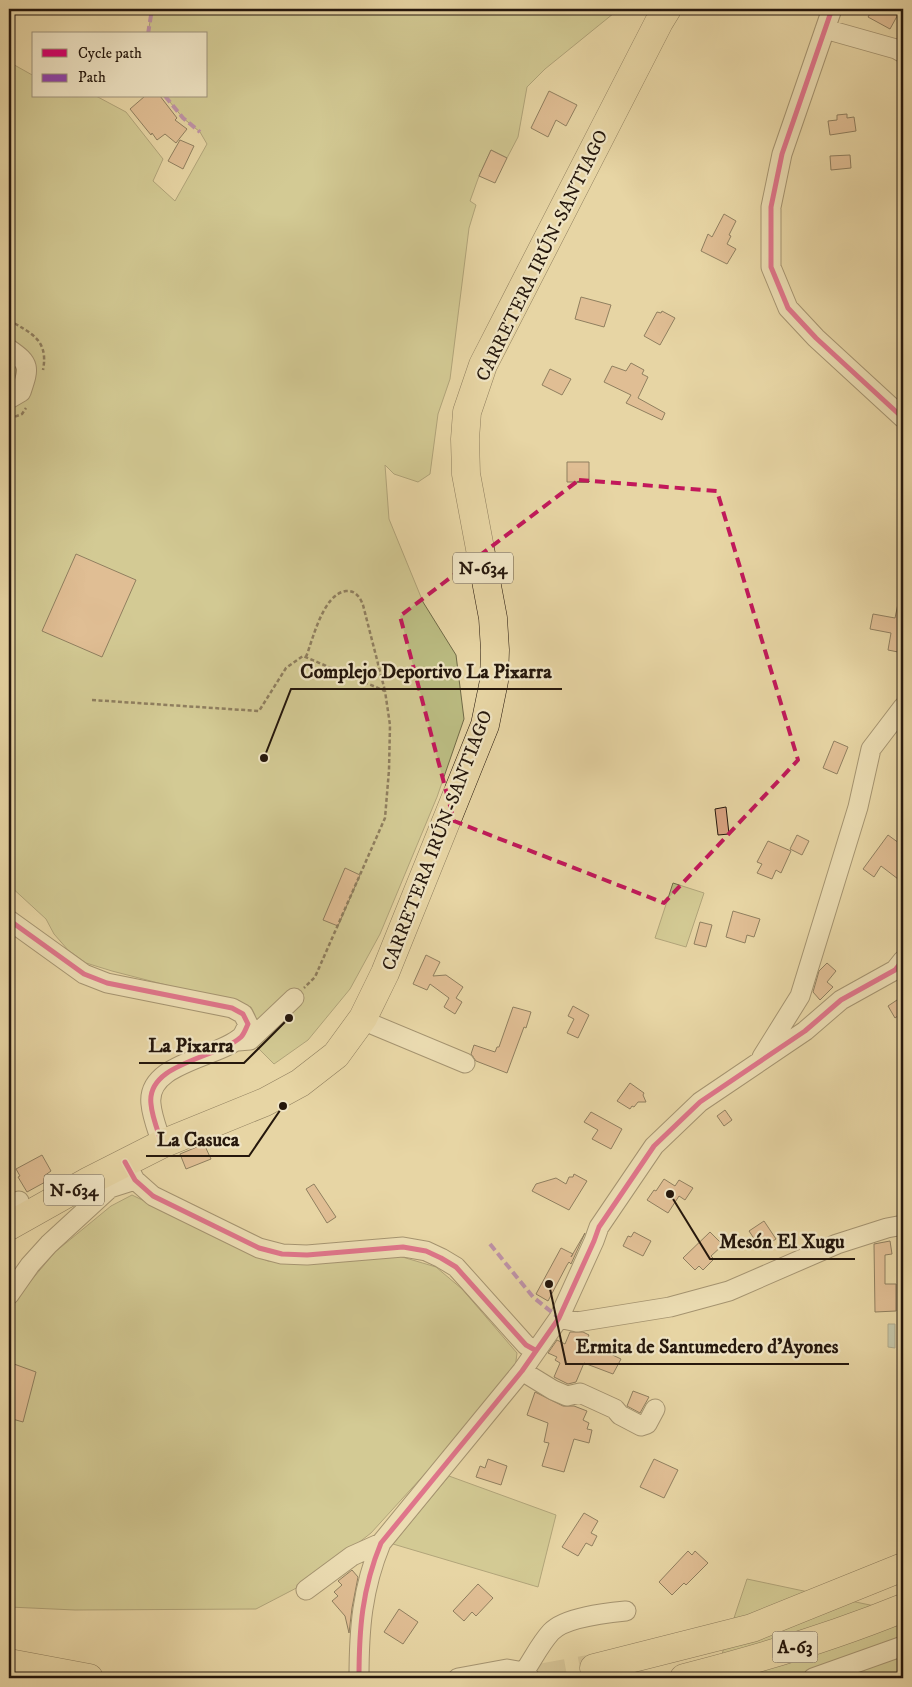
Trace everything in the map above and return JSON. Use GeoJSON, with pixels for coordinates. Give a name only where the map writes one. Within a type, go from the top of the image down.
{"type":"FeatureCollection","features":[{"type":"Feature","properties":{"kind":"highway","name":"CARRETERA IRÚN-SANTIAGO"},"geometry":{"type":"LineString","coordinates":[[14,1218],[130,1171],[162,1144],[265,1102],[300,1083],[336,1055],[362,1020],[385,973],[485,725],[494,681],[493,618],[466,474],[465,439],[467,412],[483,365],[654,30],[667,9]]}},
{"type":"Feature","properties":{"kind":"highway","name":"A-63"},"geometry":{"type":"LineString","coordinates":[[594,1668],[752,1628],[903,1567]]}},
{"type":"Feature","properties":{"kind":"highway","name":"A-63"},"geometry":{"type":"LineString","coordinates":[[684,1678],[792,1649],[903,1608]]}},
{"type":"Feature","properties":{"kind":"highway"},"geometry":{"type":"LineString","coordinates":[[9,1663],[89,1678]]}},
{"type":"Feature","properties":{"kind":"highway"},"geometry":{"type":"LineString","coordinates":[[9,1668],[84,1678]]}},
{"type":"Feature","properties":{"kind":"street"},"geometry":{"type":"LineString","coordinates":[[832,9],[782,154],[771,207],[771,267],[788,308],[816,338],[903,418]]}},
{"type":"Feature","properties":{"kind":"street"},"geometry":{"type":"LineString","coordinates":[[825,29],[896,48],[903,53]]}},
{"type":"Feature","properties":{"kind":"street"},"geometry":{"type":"LineString","coordinates":[[9,349],[23,359],[28,374],[21,392],[9,399]]}},
{"type":"Feature","properties":{"kind":"street"},"geometry":{"type":"LineString","coordinates":[[758,1063],[800,996],[858,807],[871,749],[903,707]]}},
{"type":"Feature","properties":{"kind":"street"},"geometry":{"type":"LineString","coordinates":[[10,922],[84,974],[107,982],[232,1008],[243,1014],[248,1024],[242,1036],[226,1047],[174,1069],[161,1078],[152,1089],[150,1103],[162,1144]]}},
{"type":"Feature","properties":{"kind":"street"},"geometry":{"type":"LineString","coordinates":[[359,1678],[359,1637],[362,1610],[374,1560],[381,1543],[522,1372],[559,1318],[599,1227],[654,1146],[700,1102],[805,1031],[841,1000],[895,970],[903,960]]}},
{"type":"Feature","properties":{"kind":"street"},"geometry":{"type":"LineString","coordinates":[[234,1042],[250,1040],[294,998]]}},
{"type":"Feature","properties":{"kind":"street"},"geometry":{"type":"LineString","coordinates":[[362,1020],[465,1063]]}},
{"type":"Feature","properties":{"kind":"street"},"geometry":{"type":"LineString","coordinates":[[9,1295],[30,1264],[49,1244],[130,1171],[153,1196],[259,1248],[282,1254],[307,1255],[403,1247],[426,1251],[456,1268],[526,1345],[536,1350]]}},
{"type":"Feature","properties":{"kind":"street"},"geometry":{"type":"LineString","coordinates":[[559,1318],[577,1322],[670,1307],[729,1291],[837,1244],[887,1228],[903,1225]]}},
{"type":"Feature","properties":{"kind":"street"},"geometry":{"type":"LineString","coordinates":[[522,1372],[567,1396],[580,1393],[615,1409],[620,1416],[641,1426],[647,1424],[655,1409]]}},
{"type":"Feature","properties":{"kind":"street"},"geometry":{"type":"LineString","coordinates":[[306,1590],[352,1556],[381,1543]]}},
{"type":"Feature","properties":{"kind":"street"},"geometry":{"type":"LineString","coordinates":[[522,1673],[553,1630],[583,1618],[626,1610]]}},
{"type":"Feature","properties":{"kind":"street"},"geometry":{"type":"LineString","coordinates":[[522,1673],[526,1647],[532,1635]]}},
{"type":"Feature","properties":{"kind":"street"},"geometry":{"type":"LineString","coordinates":[[813,1678],[903,1646]]}},
{"type":"Feature","properties":{"kind":"street"},"geometry":{"type":"LineString","coordinates":[[458,1678],[475,1674],[522,1673]]}},
{"type":"Feature","properties":{"kind":"path"},"geometry":{"type":"LineString","coordinates":[[294,998],[316,977],[385,818],[390,770],[390,734],[386,691],[363,605],[356,594],[348,591],[335,595],[321,615],[306,657]]}},
{"type":"Feature","properties":{"kind":"path"},"geometry":{"type":"LineString","coordinates":[[92,700],[259,711],[286,668],[303,656],[386,691]]}},
{"type":"Feature","properties":{"kind":"highlighted area"},"geometry":{"type":"Polygon","coordinates":[[[579,480],[717,491],[798,760],[664,903],[454,821],[400,616],[579,480]]]}},
{"type":"Feature","properties":{"kind":"green space"},"geometry":{"type":"Polygon","coordinates":[[[152,9],[619,9],[545,69],[527,87],[518,137],[507,158],[491,150],[470,201],[476,205],[469,228],[450,379],[438,414],[430,474],[418,482],[394,474],[385,465],[389,519],[423,602],[456,655],[464,719],[437,797],[380,934],[350,989],[308,1040],[274,1064],[250,1040],[255,1015],[251,1007],[86,963],[68,950],[54,934],[46,919],[9,885],[9,62],[32,75],[32,98],[100,98],[126,112],[163,159],[153,181],[175,201],[207,144],[200,132],[183,118],[167,98],[208,98],[208,32],[148,32],[152,9]]]}},
{"type":"Feature","properties":{"kind":"green space"},"geometry":{"type":"Polygon","coordinates":[[[673,883],[704,893],[686,947],[655,938],[673,883]]]}},
{"type":"Feature","properties":{"kind":"green space"},"geometry":{"type":"Polygon","coordinates":[[[132,1195],[268,1261],[300,1262],[399,1256],[436,1267],[462,1289],[517,1353],[515,1369],[432,1466],[371,1533],[308,1582],[256,1609],[75,1610],[9,1607],[9,1307],[55,1252],[111,1206],[132,1195]]]}},
{"type":"Feature","properties":{"kind":"green space"},"geometry":{"type":"Polygon","coordinates":[[[449,1476],[556,1515],[538,1587],[393,1544],[449,1476]]]}},
{"type":"Feature","properties":{"kind":"green space"},"geometry":{"type":"Polygon","coordinates":[[[747,1579],[903,1612],[903,1678],[714,1678],[747,1579]]]}},
{"type":"Feature","properties":{"kind":"water"},"geometry":{"type":"Polygon","coordinates":[[[888,1324],[895,1324],[895,1348],[888,1347],[888,1324]]]}},
{"type":"Feature","properties":{"kind":"building"},"geometry":{"type":"Polygon","coordinates":[[[873,9],[901,9],[890,29],[868,17],[873,9]]]}},
{"type":"Feature","properties":{"kind":"building"},"geometry":{"type":"Polygon","coordinates":[[[549,91],[577,105],[566,126],[556,120],[548,137],[531,128],[549,91]]]}},
{"type":"Feature","properties":{"kind":"building"},"geometry":{"type":"Polygon","coordinates":[[[143,98],[162,98],[177,118],[175,120],[187,129],[176,143],[165,134],[157,140],[130,109],[143,98]]]}},
{"type":"Feature","properties":{"kind":"building"},"geometry":{"type":"Polygon","coordinates":[[[847,114],[847,118],[854,117],[856,131],[830,135],[828,121],[837,120],[837,115],[847,114]]]}},
{"type":"Feature","properties":{"kind":"building"},"geometry":{"type":"Polygon","coordinates":[[[180,140],[194,146],[183,169],[168,161],[180,140]]]}},
{"type":"Feature","properties":{"kind":"building"},"geometry":{"type":"Polygon","coordinates":[[[491,150],[507,158],[495,183],[479,176],[491,150]]]}},
{"type":"Feature","properties":{"kind":"building"},"geometry":{"type":"Polygon","coordinates":[[[850,155],[851,168],[831,170],[830,156],[850,155]]]}},
{"type":"Feature","properties":{"kind":"building"},"geometry":{"type":"Polygon","coordinates":[[[724,214],[736,221],[727,244],[736,249],[727,264],[701,251],[708,234],[712,237],[724,214]]]}},
{"type":"Feature","properties":{"kind":"building"},"geometry":{"type":"Polygon","coordinates":[[[581,297],[611,305],[604,327],[575,319],[581,297]]]}},
{"type":"Feature","properties":{"kind":"building"},"geometry":{"type":"Polygon","coordinates":[[[662,311],[675,318],[660,345],[644,336],[657,312],[661,313],[662,311]]]}},
{"type":"Feature","properties":{"kind":"building"},"geometry":{"type":"Polygon","coordinates":[[[631,363],[644,370],[642,374],[648,377],[638,398],[665,413],[662,420],[626,403],[631,395],[604,382],[612,366],[626,371],[631,363]]]}},
{"type":"Feature","properties":{"kind":"building"},"geometry":{"type":"Polygon","coordinates":[[[550,369],[571,379],[562,395],[542,385],[550,369]]]}},
{"type":"Feature","properties":{"kind":"building"},"geometry":{"type":"Polygon","coordinates":[[[567,462],[589,462],[589,482],[567,482],[567,462]]]}},
{"type":"Feature","properties":{"kind":"building"},"geometry":{"type":"Polygon","coordinates":[[[76,554],[136,580],[102,657],[42,631],[76,554]]]}},
{"type":"Feature","properties":{"kind":"building"},"geometry":{"type":"Polygon","coordinates":[[[899,599],[903,599],[903,653],[888,650],[891,633],[870,629],[873,614],[895,618],[899,599]]]}},
{"type":"Feature","properties":{"kind":"building"},"geometry":{"type":"Polygon","coordinates":[[[834,741],[848,747],[837,774],[823,768],[834,741]]]}},
{"type":"Feature","properties":{"kind":"building"},"geometry":{"type":"Polygon","coordinates":[[[726,807],[729,834],[718,835],[715,809],[726,807]]]}},
{"type":"Feature","properties":{"kind":"building"},"geometry":{"type":"Polygon","coordinates":[[[797,835],[809,841],[802,855],[790,849],[797,835]]]}},
{"type":"Feature","properties":{"kind":"building"},"geometry":{"type":"Polygon","coordinates":[[[888,835],[903,846],[903,872],[898,879],[881,866],[874,877],[863,869],[888,835]]]}},
{"type":"Feature","properties":{"kind":"building"},"geometry":{"type":"Polygon","coordinates":[[[768,841],[791,851],[781,873],[776,870],[772,879],[757,873],[762,864],[757,862],[768,841]]]}},
{"type":"Feature","properties":{"kind":"building"},"geometry":{"type":"Polygon","coordinates":[[[345,868],[360,875],[338,926],[323,920],[345,868]]]}},
{"type":"Feature","properties":{"kind":"building"},"geometry":{"type":"Polygon","coordinates":[[[733,911],[760,919],[754,937],[747,935],[745,943],[726,937],[733,911]]]}},
{"type":"Feature","properties":{"kind":"building"},"geometry":{"type":"Polygon","coordinates":[[[700,922],[712,925],[706,947],[694,944],[700,922]]]}},
{"type":"Feature","properties":{"kind":"building"},"geometry":{"type":"Polygon","coordinates":[[[426,955],[440,962],[433,976],[446,975],[463,987],[456,998],[462,1002],[455,1014],[444,1007],[449,998],[430,984],[427,990],[413,984],[426,955]]]}},
{"type":"Feature","properties":{"kind":"building"},"geometry":{"type":"Polygon","coordinates":[[[827,963],[836,971],[827,982],[833,987],[820,1000],[813,992],[819,971],[827,963]]]}},
{"type":"Feature","properties":{"kind":"building"},"geometry":{"type":"Polygon","coordinates":[[[903,996],[903,1012],[895,1018],[888,1006],[903,996]]]}},
{"type":"Feature","properties":{"kind":"building"},"geometry":{"type":"Polygon","coordinates":[[[573,1006],[589,1015],[578,1038],[567,1033],[574,1019],[568,1016],[573,1006]]]}},
{"type":"Feature","properties":{"kind":"building"},"geometry":{"type":"Polygon","coordinates":[[[513,1007],[531,1012],[507,1073],[476,1061],[471,1054],[474,1045],[495,1052],[497,1047],[499,1047],[513,1007]]]}},
{"type":"Feature","properties":{"kind":"building"},"geometry":{"type":"Polygon","coordinates":[[[630,1083],[644,1093],[646,1102],[638,1102],[630,1109],[617,1101],[630,1083]]]}},
{"type":"Feature","properties":{"kind":"building"},"geometry":{"type":"Polygon","coordinates":[[[725,1110],[732,1120],[724,1126],[717,1116],[725,1110]]]}},
{"type":"Feature","properties":{"kind":"building"},"geometry":{"type":"Polygon","coordinates":[[[591,1112],[622,1129],[611,1149],[592,1139],[598,1130],[584,1122],[591,1112]]]}},
{"type":"Feature","properties":{"kind":"building"},"geometry":{"type":"Polygon","coordinates":[[[204,1144],[211,1159],[186,1169],[180,1154],[204,1144]]]}},
{"type":"Feature","properties":{"kind":"building"},"geometry":{"type":"Polygon","coordinates":[[[42,1155],[51,1171],[44,1176],[47,1181],[27,1192],[18,1177],[20,1176],[16,1169],[42,1155]]]}},
{"type":"Feature","properties":{"kind":"building"},"geometry":{"type":"Polygon","coordinates":[[[574,1174],[587,1181],[569,1210],[532,1191],[536,1184],[556,1178],[566,1184],[569,1177],[573,1177],[574,1174]]]}},
{"type":"Feature","properties":{"kind":"building"},"geometry":{"type":"Polygon","coordinates":[[[664,1179],[675,1186],[679,1180],[693,1188],[685,1200],[679,1196],[668,1213],[647,1200],[664,1179]]]}},
{"type":"Feature","properties":{"kind":"building"},"geometry":{"type":"Polygon","coordinates":[[[314,1184],[336,1217],[327,1223],[306,1189],[314,1184]]]}},
{"type":"Feature","properties":{"kind":"building"},"geometry":{"type":"Polygon","coordinates":[[[764,1221],[776,1239],[761,1249],[749,1231],[764,1221]]]}},
{"type":"Feature","properties":{"kind":"building"},"geometry":{"type":"Polygon","coordinates":[[[634,1232],[651,1241],[643,1256],[623,1246],[628,1236],[631,1237],[634,1232]]]}},
{"type":"Feature","properties":{"kind":"building"},"geometry":{"type":"Polygon","coordinates":[[[710,1232],[723,1245],[711,1256],[714,1259],[703,1270],[699,1266],[695,1270],[683,1258],[710,1232]]]}},
{"type":"Feature","properties":{"kind":"building"},"geometry":{"type":"Polygon","coordinates":[[[585,1233],[571,1264],[569,1262],[567,1265],[548,1301],[536,1294],[561,1248],[573,1254],[585,1233]]]}},
{"type":"Feature","properties":{"kind":"building"},"geometry":{"type":"Polygon","coordinates":[[[890,1241],[892,1254],[885,1255],[885,1284],[896,1284],[896,1311],[875,1312],[874,1244],[890,1241]]]}},
{"type":"Feature","properties":{"kind":"building"},"geometry":{"type":"Polygon","coordinates":[[[570,1332],[583,1332],[589,1335],[585,1342],[621,1359],[613,1374],[584,1363],[576,1382],[568,1384],[554,1377],[560,1363],[555,1360],[557,1357],[548,1353],[557,1340],[565,1344],[570,1332]]]}},
{"type":"Feature","properties":{"kind":"building"},"geometry":{"type":"Polygon","coordinates":[[[14,1364],[36,1372],[23,1422],[9,1418],[9,1382],[14,1364]]]}},
{"type":"Feature","properties":{"kind":"building"},"geometry":{"type":"Polygon","coordinates":[[[633,1391],[649,1397],[640,1413],[627,1406],[633,1391]]]}},
{"type":"Feature","properties":{"kind":"building"},"geometry":{"type":"Polygon","coordinates":[[[535,1392],[563,1406],[574,1406],[587,1411],[583,1420],[589,1423],[587,1429],[592,1430],[589,1443],[574,1439],[564,1472],[542,1466],[549,1443],[544,1442],[548,1423],[527,1415],[535,1392]]]}},
{"type":"Feature","properties":{"kind":"building"},"geometry":{"type":"Polygon","coordinates":[[[488,1459],[507,1466],[501,1485],[476,1477],[480,1466],[485,1468],[488,1459]]]}},
{"type":"Feature","properties":{"kind":"building"},"geometry":{"type":"Polygon","coordinates":[[[654,1459],[678,1470],[664,1498],[640,1487],[654,1459]]]}},
{"type":"Feature","properties":{"kind":"building"},"geometry":{"type":"Polygon","coordinates":[[[584,1513],[598,1521],[591,1533],[597,1536],[592,1546],[586,1543],[578,1556],[562,1547],[584,1513]]]}},
{"type":"Feature","properties":{"kind":"building"},"geometry":{"type":"Polygon","coordinates":[[[688,1551],[692,1555],[695,1551],[708,1563],[686,1585],[684,1583],[672,1595],[659,1582],[688,1551]]]}},
{"type":"Feature","properties":{"kind":"building"},"geometry":{"type":"Polygon","coordinates":[[[352,1570],[358,1577],[349,1633],[345,1616],[332,1601],[338,1596],[334,1592],[342,1585],[338,1581],[352,1570]]]}},
{"type":"Feature","properties":{"kind":"building"},"geometry":{"type":"Polygon","coordinates":[[[478,1584],[493,1598],[476,1616],[472,1612],[464,1621],[453,1611],[478,1584]]]}},
{"type":"Feature","properties":{"kind":"building"},"geometry":{"type":"Polygon","coordinates":[[[399,1609],[418,1622],[403,1644],[384,1632],[399,1609]]]}},
{"type":"Feature","properties":{"kind":"tunnel"},"geometry":{"type":"LineString","coordinates":[[539,1678],[594,1668]]}},
{"type":"Feature","properties":{"kind":"marked path"},"geometry":{"type":"LineString","coordinates":[[148,32],[152,9]]}},
{"type":"Feature","properties":{"kind":"marked path"},"geometry":{"type":"LineString","coordinates":[[167,98],[183,118],[200,132]]}},
{"type":"Feature","properties":{"kind":"marked path"},"geometry":{"type":"LineString","coordinates":[[490,1244],[533,1297],[559,1318]]}},
{"type":"Feature","properties":{"kind":"cycle path"},"geometry":{"type":"LineString","coordinates":[[832,9],[782,154],[771,207],[771,267],[788,308],[816,338],[903,418]]}},
{"type":"Feature","properties":{"kind":"cycle path"},"geometry":{"type":"LineString","coordinates":[[9,920],[84,974],[107,983],[232,1008],[243,1014],[248,1024],[241,1037],[217,1051],[171,1070],[160,1079],[152,1090],[151,1104],[162,1144]]}},
{"type":"Feature","properties":{"kind":"cycle path"},"geometry":{"type":"LineString","coordinates":[[359,1678],[363,1609],[370,1577],[381,1543],[522,1371],[559,1318],[599,1227],[654,1146],[700,1102],[805,1031],[841,1000],[895,970],[903,960]]}},
{"type":"Feature","properties":{"kind":"cycle path"},"geometry":{"type":"LineString","coordinates":[[125,1162],[135,1180],[153,1196],[259,1248],[282,1254],[307,1255],[403,1247],[426,1251],[456,1267],[526,1345],[535,1350]]}},
{"type":"Feature","properties":{"kind":"place","name":"Complejo Deportivo La Pixarra"},"geometry":{"type":"Point","coordinates":[264,758]}},
{"type":"Feature","properties":{"kind":"place","name":"La Pixarra"},"geometry":{"type":"Point","coordinates":[289,1018]}},
{"type":"Feature","properties":{"kind":"place","name":"La Casuca"},"geometry":{"type":"Point","coordinates":[283,1106]}},
{"type":"Feature","properties":{"kind":"place","name":"Mesón El Xugu"},"geometry":{"type":"Point","coordinates":[670,1194]}},
{"type":"Feature","properties":{"kind":"place","name":"Ermita de Santumedero d'Ayones"},"geometry":{"type":"Point","coordinates":[549,1284]}}]}
